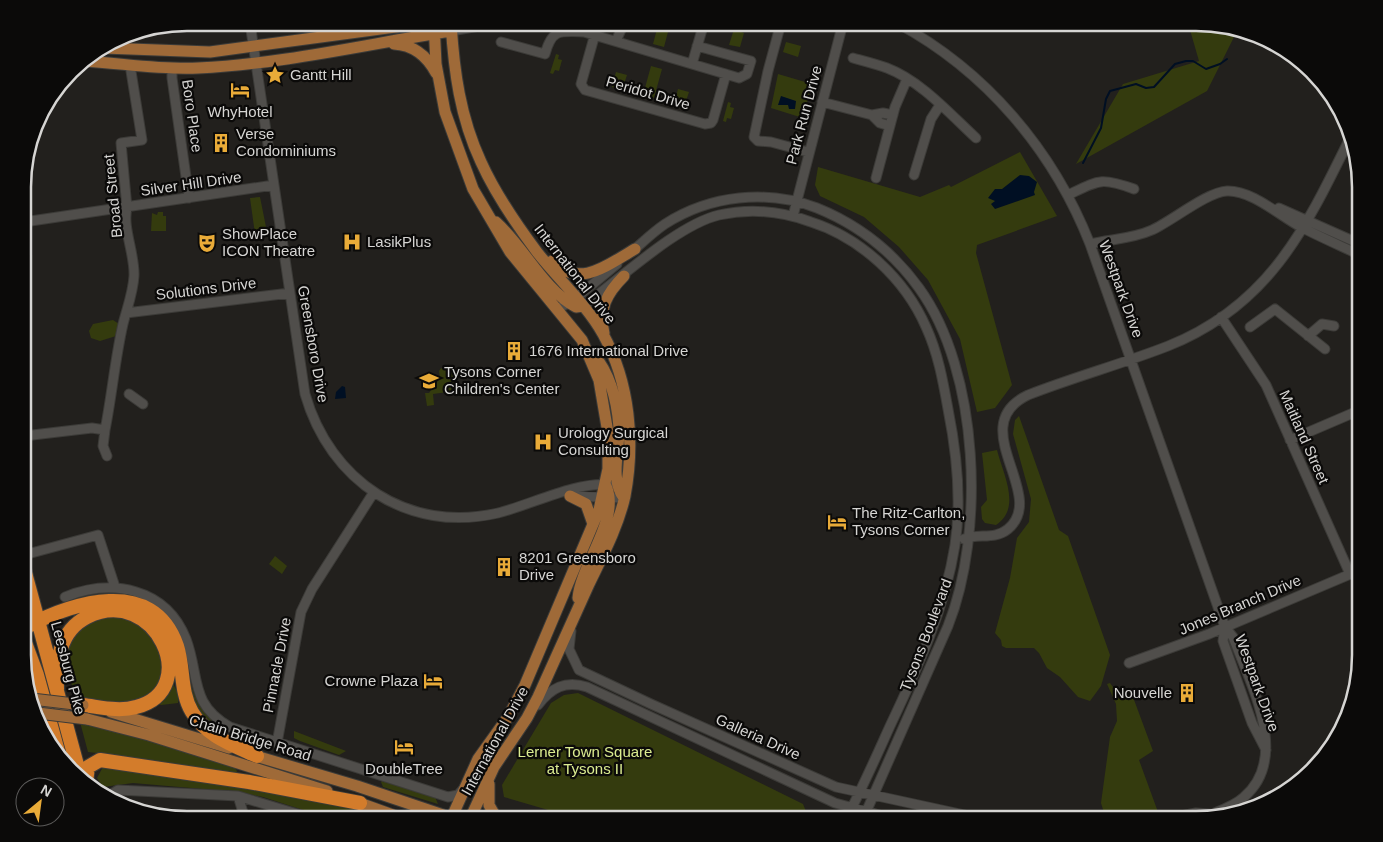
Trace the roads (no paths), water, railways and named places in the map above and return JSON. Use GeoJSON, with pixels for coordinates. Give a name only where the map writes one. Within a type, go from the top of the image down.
{"type":"FeatureCollection","features":[{"type":"Feature","properties":{"kind":"highway","name":"Leesburg Pike"},"geometry":{"type":"LineString","coordinates":[[31,595],[76,764]]}},
{"type":"Feature","properties":{"kind":"highway"},"geometry":{"type":"LineString","coordinates":[[31,624],[56,612],[105,600],[128,602],[145,608],[161,620],[173,637],[179,654],[186,700],[198,721],[215,736],[257,756]]}},
{"type":"Feature","properties":{"kind":"highway"},"geometry":{"type":"LineString","coordinates":[[57,690],[60,648],[68,632],[75,625],[92,614],[110,611],[129,613],[146,622],[161,638],[167,652],[168,669],[158,693],[144,705],[128,709],[83,705]]}},
{"type":"Feature","properties":{"kind":"highway","name":"Leesburg Pike"},"geometry":{"type":"LineString","coordinates":[[33,674],[44,716]]}},
{"type":"Feature","properties":{"kind":"highway"},"geometry":{"type":"LineString","coordinates":[[87,774],[88,767],[100,760],[248,782],[360,803]]}},
{"type":"Feature","properties":{"kind":"main road"},"geometry":{"type":"LineString","coordinates":[[116,49],[191,53],[253,48],[360,32]]}},
{"type":"Feature","properties":{"kind":"main road"},"geometry":{"type":"LineString","coordinates":[[94,62],[172,68],[205,68],[380,43],[420,32]]}},
{"type":"Feature","properties":{"kind":"main road","name":"International Drive"},"geometry":{"type":"LineString","coordinates":[[434,32],[438,77],[457,150],[473,189],[510,252],[585,346],[599,380],[607,418],[609,452],[606,492],[593,524],[520,694],[508,717],[478,759],[456,811]]}},
{"type":"Feature","properties":{"kind":"main road","name":"International Drive"},"geometry":{"type":"LineString","coordinates":[[451,32],[455,79],[467,127],[487,174],[524,234],[607,342],[622,387],[629,417],[630,454],[615,528],[528,718],[494,767],[474,811]]}},
{"type":"Feature","properties":{"kind":"main road"},"geometry":{"type":"LineString","coordinates":[[380,43],[405,45],[418,51],[428,61],[438,77]]}},
{"type":"Feature","properties":{"kind":"main road"},"geometry":{"type":"LineString","coordinates":[[488,214],[512,236],[560,296],[576,303]]}},
{"type":"Feature","properties":{"kind":"main road"},"geometry":{"type":"LineString","coordinates":[[524,234],[561,269],[576,274],[585,274],[600,269],[635,249]]}},
{"type":"Feature","properties":{"kind":"main road"},"geometry":{"type":"LineString","coordinates":[[607,342],[602,320],[602,310],[609,293],[624,276]]}},
{"type":"Feature","properties":{"kind":"main road"},"geometry":{"type":"LineString","coordinates":[[585,346],[606,371],[615,401],[619,428],[623,491]]}},
{"type":"Feature","properties":{"kind":"main road"},"geometry":{"type":"LineString","coordinates":[[574,616],[581,580],[607,516],[606,492]]}},
{"type":"Feature","properties":{"kind":"main road"},"geometry":{"type":"LineString","coordinates":[[570,496],[586,504],[593,524]]}},
{"type":"Feature","properties":{"kind":"main road","name":"Chain Bridge Road"},"geometry":{"type":"LineString","coordinates":[[38,700],[83,705],[161,726],[357,786],[429,811]]}},
{"type":"Feature","properties":{"kind":"main road","name":"Chain Bridge Road"},"geometry":{"type":"LineString","coordinates":[[44,716],[87,719],[149,735],[381,811]]}},
{"type":"Feature","properties":{"kind":"main road"},"geometry":{"type":"LineString","coordinates":[[493,811],[488,799],[494,767]]}},
{"type":"Feature","properties":{"kind":"street"},"geometry":{"type":"LineString","coordinates":[[692,64],[701,31]]}},
{"type":"Feature","properties":{"kind":"street"},"geometry":{"type":"LineString","coordinates":[[779,31],[754,134],[758,141],[771,142],[808,152]]}},
{"type":"Feature","properties":{"kind":"street","name":"Park Run Drive"},"geometry":{"type":"LineString","coordinates":[[793,216],[841,31]]}},
{"type":"Feature","properties":{"kind":"street","name":"Westpark Drive"},"geometry":{"type":"LineString","coordinates":[[913,31],[986,87],[1027,132],[1068,196],[1090,244],[1225,627],[1223,641],[1252,723],[1266,750],[1261,774],[1250,792],[1234,804],[1224,808]]}},
{"type":"Feature","properties":{"kind":"street","name":"Greensboro Drive"},"geometry":{"type":"LineString","coordinates":[[251,32],[305,394],[315,424],[340,462],[374,492],[413,510],[458,517],[495,513],[571,490],[623,491]]}},
{"type":"Feature","properties":{"kind":"street"},"geometry":{"type":"LineString","coordinates":[[501,42],[545,54],[550,38],[557,34],[571,32]]}},
{"type":"Feature","properties":{"kind":"street"},"geometry":{"type":"LineString","coordinates":[[579,32],[616,40],[626,46],[739,78],[745,76],[751,61],[697,46]]}},
{"type":"Feature","properties":{"kind":"street"},"geometry":{"type":"LineString","coordinates":[[616,40],[620,32]]}},
{"type":"Feature","properties":{"kind":"street","name":"Peridot Drive"},"geometry":{"type":"LineString","coordinates":[[595,34],[581,84],[585,90],[706,124],[713,120],[726,74]]}},
{"type":"Feature","properties":{"kind":"street"},"geometry":{"type":"LineString","coordinates":[[853,58],[887,68],[907,79],[940,105],[976,138]]}},
{"type":"Feature","properties":{"kind":"street","name":"Broad Street"},"geometry":{"type":"LineString","coordinates":[[107,456],[103,446],[105,430],[126,313],[131,301],[134,277],[132,248],[125,214],[127,208],[121,143],[142,140],[130,65]]}},
{"type":"Feature","properties":{"kind":"street","name":"Boro Place"},"geometry":{"type":"LineString","coordinates":[[172,68],[189,198]]}},
{"type":"Feature","properties":{"kind":"street"},"geometry":{"type":"LineString","coordinates":[[876,178],[901,89],[907,79]]}},
{"type":"Feature","properties":{"kind":"street"},"geometry":{"type":"LineString","coordinates":[[822,102],[872,116],[880,123],[890,126]]}},
{"type":"Feature","properties":{"kind":"street"},"geometry":{"type":"LineString","coordinates":[[914,176],[931,118],[940,105]]}},
{"type":"Feature","properties":{"kind":"street"},"geometry":{"type":"LineString","coordinates":[[872,116],[883,112],[893,116]]}},
{"type":"Feature","properties":{"kind":"street"},"geometry":{"type":"LineString","coordinates":[[955,544],[970,537],[1001,534],[1012,525],[1019,513],[1020,499],[1002,434],[1004,420],[1016,402],[1034,393],[1169,346],[1221,317],[1271,273],[1306,225],[1346,146]]}},
{"type":"Feature","properties":{"kind":"street"},"geometry":{"type":"LineString","coordinates":[[1068,196],[1105,180],[1134,189]]}},
{"type":"Feature","properties":{"kind":"street","name":"Silver Hill Drive"},"geometry":{"type":"LineString","coordinates":[[31,221],[274,185]]}},
{"type":"Feature","properties":{"kind":"street"},"geometry":{"type":"LineString","coordinates":[[1090,244],[1109,239],[1132,238],[1159,227],[1222,192],[1237,192],[1271,207],[1351,250]]}},
{"type":"Feature","properties":{"kind":"street","name":"Tysons Boulevard"},"geometry":{"type":"LineString","coordinates":[[576,303],[664,224],[701,206],[746,197],[773,197],[796,202],[841,219],[884,248],[919,288],[936,316],[955,370],[967,432],[972,496],[967,562],[955,608],[867,810]]}},
{"type":"Feature","properties":{"kind":"street","name":"Tysons Boulevard"},"geometry":{"type":"LineString","coordinates":[[558,310],[576,303],[624,276],[682,231],[716,216],[749,211],[768,211],[793,216],[824,226],[864,249],[896,280],[913,303],[926,326],[936,354],[953,430],[959,493],[958,525],[943,603],[928,642],[852,808]]}},
{"type":"Feature","properties":{"kind":"street"},"geometry":{"type":"LineString","coordinates":[[1306,225],[1351,241]]}},
{"type":"Feature","properties":{"kind":"street","name":"Solutions Drive"},"geometry":{"type":"LineString","coordinates":[[126,313],[290,292]]}},
{"type":"Feature","properties":{"kind":"street"},"geometry":{"type":"LineString","coordinates":[[1250,327],[1275,308],[1325,349]]}},
{"type":"Feature","properties":{"kind":"street","name":"Maitland Street"},"geometry":{"type":"LineString","coordinates":[[1221,317],[1263,380],[1350,574]]}},
{"type":"Feature","properties":{"kind":"street"},"geometry":{"type":"LineString","coordinates":[[1308,336],[1322,324],[1334,326]]}},
{"type":"Feature","properties":{"kind":"street"},"geometry":{"type":"LineString","coordinates":[[129,394],[143,404]]}},
{"type":"Feature","properties":{"kind":"street"},"geometry":{"type":"LineString","coordinates":[[1290,440],[1351,414]]}},
{"type":"Feature","properties":{"kind":"street"},"geometry":{"type":"LineString","coordinates":[[31,435],[92,428],[105,430]]}},
{"type":"Feature","properties":{"kind":"street","name":"Greensboro Drive"},"geometry":{"type":"LineString","coordinates":[[553,496],[623,491]]}},
{"type":"Feature","properties":{"kind":"street","name":"Pinnacle Drive"},"geometry":{"type":"LineString","coordinates":[[277,743],[301,612],[312,589],[374,492]]}},
{"type":"Feature","properties":{"kind":"street"},"geometry":{"type":"LineString","coordinates":[[958,525],[970,537]]}},
{"type":"Feature","properties":{"kind":"street"},"geometry":{"type":"LineString","coordinates":[[31,553],[98,535],[115,587]]}},
{"type":"Feature","properties":{"kind":"street","name":"Jones Branch Drive"},"geometry":{"type":"LineString","coordinates":[[1129,663],[1225,627],[1350,574]]}},
{"type":"Feature","properties":{"kind":"street"},"geometry":{"type":"LineString","coordinates":[[65,597],[92,588],[115,587],[141,592],[170,612],[187,641],[198,692],[213,715],[230,727],[448,797],[458,795],[464,788]]}},
{"type":"Feature","properties":{"kind":"street","name":"Galleria Drive"},"geometry":{"type":"LineString","coordinates":[[574,616],[569,649],[579,670],[821,780],[859,794],[941,810]]}},
{"type":"Feature","properties":{"kind":"street","name":"Galleria Drive"},"geometry":{"type":"LineString","coordinates":[[528,718],[553,689],[564,685],[578,684],[815,794],[856,810]]}},
{"type":"Feature","properties":{"kind":"street"},"geometry":{"type":"LineString","coordinates":[[114,793],[118,790],[238,796],[285,811]]}},
{"type":"Feature","properties":{"kind":"street"},"geometry":{"type":"LineString","coordinates":[[238,796],[242,811]]}},
{"type":"Feature","properties":{"kind":"water"},"geometry":{"type":"Polygon","coordinates":[[[781,96],[796,101],[795,109],[789,109],[788,105],[778,105],[781,96]]]}},
{"type":"Feature","properties":{"kind":"water"},"geometry":{"type":"Polygon","coordinates":[[[1020,175],[1029,176],[1037,182],[1035,195],[995,209],[991,204],[995,201],[988,198],[995,189],[1002,189],[1020,175]]]}},
{"type":"Feature","properties":{"kind":"water"},"geometry":{"type":"Polygon","coordinates":[[[342,386],[345,387],[346,398],[335,399],[336,392],[342,386]]]}},
{"type":"Feature","properties":{"kind":"waterway"},"geometry":{"type":"LineString","coordinates":[[1083,163],[1101,128],[1106,99],[1110,91],[1136,84],[1146,88],[1154,87],[1175,64],[1193,61],[1206,69],[1220,64],[1227,59]]}},
{"type":"Feature","properties":{"kind":"place","name":"Gantt Hill"},"geometry":{"type":"Point","coordinates":[275,75]}},
{"type":"Feature","properties":{"kind":"place","name":"WhyHotel"},"geometry":{"type":"Point","coordinates":[240,90]}},
{"type":"Feature","properties":{"kind":"place","name":"Verse Condominiums"},"geometry":{"type":"Point","coordinates":[221,143]}},
{"type":"Feature","properties":{"kind":"place","name":"LasikPlus"},"geometry":{"type":"Point","coordinates":[352,242]}},
{"type":"Feature","properties":{"kind":"place","name":"ShowPlace ICON Theatre"},"geometry":{"type":"Point","coordinates":[207,243]}},
{"type":"Feature","properties":{"kind":"place","name":"1676 International Drive"},"geometry":{"type":"Point","coordinates":[514,351]}},
{"type":"Feature","properties":{"kind":"place","name":"Tysons Corner Children's Center"},"geometry":{"type":"Point","coordinates":[429,381]}},
{"type":"Feature","properties":{"kind":"place","name":"Urology Surgical Consulting"},"geometry":{"type":"Point","coordinates":[543,442]}},
{"type":"Feature","properties":{"kind":"place","name":"The Ritz-Carlton, Tysons Corner"},"geometry":{"type":"Point","coordinates":[837,522]}},
{"type":"Feature","properties":{"kind":"place","name":"8201 Greensboro Drive"},"geometry":{"type":"Point","coordinates":[504,567]}},
{"type":"Feature","properties":{"kind":"place","name":"Crowne Plaza"},"geometry":{"type":"Point","coordinates":[433,681]}},
{"type":"Feature","properties":{"kind":"place","name":"Nouvelle"},"geometry":{"type":"Point","coordinates":[1187,693]}},
{"type":"Feature","properties":{"kind":"place","name":"DoubleTree"},"geometry":{"type":"Point","coordinates":[404,747]}},
{"type":"Feature","properties":{"kind":"park label","name":"Lerner Town Square at Tysons II"},"geometry":{"type":"Point","coordinates":[585,760]}}]}
